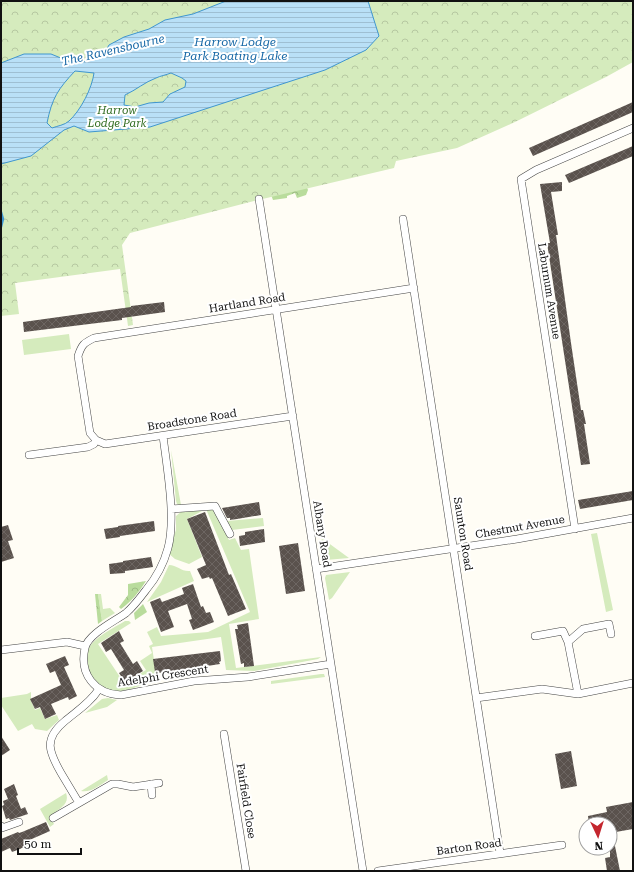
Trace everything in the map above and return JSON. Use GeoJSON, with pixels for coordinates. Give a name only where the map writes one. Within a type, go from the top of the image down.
{"type":"FeatureCollection","features":[{"type":"Feature","properties":{"kind":"street","name":"Laburnum Avenue"},"geometry":{"type":"LineString","coordinates":[[575,529],[521,179],[543,167],[633,128]]}},
{"type":"Feature","properties":{"kind":"street","name":"Albany Road"},"geometry":{"type":"LineString","coordinates":[[260,199],[292,416],[363,871]]}},
{"type":"Feature","properties":{"kind":"street","name":"Saunton Road"},"geometry":{"type":"LineString","coordinates":[[403,219],[500,853]]}},
{"type":"Feature","properties":{"kind":"street","name":"Hartland Road"},"geometry":{"type":"LineString","coordinates":[[96,440],[90,434],[78,356],[84,342],[94,338],[414,288]]}},
{"type":"Feature","properties":{"kind":"street","name":"Broadstone Road"},"geometry":{"type":"LineString","coordinates":[[96,440],[105,444],[292,416]]}},
{"type":"Feature","properties":{"kind":"street"},"geometry":{"type":"LineString","coordinates":[[79,803],[52,757],[50,748],[52,736],[64,722],[93,698],[99,689],[93,684],[86,670],[84,660],[85,646],[95,635],[130,609],[153,582],[169,547],[172,527],[163,436]]}},
{"type":"Feature","properties":{"kind":"street"},"geometry":{"type":"LineString","coordinates":[[29,455],[88,447],[94,444],[96,440]]}},
{"type":"Feature","properties":{"kind":"street"},"geometry":{"type":"LineString","coordinates":[[171,509],[215,506],[230,534]]}},
{"type":"Feature","properties":{"kind":"street","name":"Chestnut Avenue"},"geometry":{"type":"LineString","coordinates":[[316,569],[454,549],[633,518]]}},
{"type":"Feature","properties":{"kind":"street"},"geometry":{"type":"LineString","coordinates":[[568,642],[583,629],[609,624],[611,634]]}},
{"type":"Feature","properties":{"kind":"street"},"geometry":{"type":"LineString","coordinates":[[535,636],[563,632],[568,642],[578,694]]}},
{"type":"Feature","properties":{"kind":"street"},"geometry":{"type":"LineString","coordinates":[[1,650],[66,642],[85,646]]}},
{"type":"Feature","properties":{"kind":"street","name":"Adelphi Crescent"},"geometry":{"type":"LineString","coordinates":[[99,689],[111,694],[121,695],[194,681],[248,677],[331,664]]}},
{"type":"Feature","properties":{"kind":"street"},"geometry":{"type":"LineString","coordinates":[[476,698],[542,689],[578,694],[633,683]]}},
{"type":"Feature","properties":{"kind":"street","name":"Fairfield Close"},"geometry":{"type":"LineString","coordinates":[[224,734],[246,871]]}},
{"type":"Feature","properties":{"kind":"street"},"geometry":{"type":"LineString","coordinates":[[53,818],[112,784],[133,787],[160,783]]}},
{"type":"Feature","properties":{"kind":"street"},"geometry":{"type":"LineString","coordinates":[[151,784],[152,795]]}},
{"type":"Feature","properties":{"kind":"street"},"geometry":{"type":"LineString","coordinates":[[1,826],[2,828],[19,822]]}},
{"type":"Feature","properties":{"kind":"street","name":"Barton Road"},"geometry":{"type":"LineString","coordinates":[[378,871],[562,845]]}},
{"type":"Feature","properties":{"kind":"green space","name":"Harrow Lodge Park"},"geometry":{"type":"Polygon","coordinates":[[[1,1],[633,1],[633,62],[515,122],[457,148],[396,161],[394,168],[254,201],[130,233],[122,245],[133,325],[128,326],[120,269],[15,283],[19,314],[1,316],[1,1]]]}},
{"type":"Feature","properties":{"kind":"green space"},"geometry":{"type":"Polygon","coordinates":[[[303,178],[308,190],[306,195],[297,198],[295,193],[287,196],[287,198],[273,200],[270,192],[303,178]]]}},
{"type":"Feature","properties":{"kind":"green space"},"geometry":{"type":"Polygon","coordinates":[[[69,334],[71,349],[24,355],[22,340],[69,334]]]}},
{"type":"Feature","properties":{"kind":"green space"},"geometry":{"type":"Polygon","coordinates":[[[171,450],[181,505],[177,504],[176,501],[171,450]]]}},
{"type":"Feature","properties":{"kind":"green space"},"geometry":{"type":"Polygon","coordinates":[[[206,509],[213,509],[229,540],[235,538],[241,550],[249,549],[259,619],[229,624],[236,668],[321,657],[318,659],[254,671],[226,670],[221,637],[152,647],[157,680],[124,691],[107,690],[97,684],[90,675],[87,664],[87,653],[93,642],[125,621],[129,621],[131,623],[98,644],[124,683],[146,670],[140,661],[152,653],[149,646],[153,644],[147,632],[157,627],[161,636],[208,632],[250,612],[206,509]]]}},
{"type":"Feature","properties":{"kind":"green space"},"geometry":{"type":"Polygon","coordinates":[[[205,510],[187,519],[202,557],[189,564],[175,559],[168,553],[176,530],[176,516],[182,511],[205,510]]]}},
{"type":"Feature","properties":{"kind":"green space"},"geometry":{"type":"Polygon","coordinates":[[[263,518],[264,526],[232,530],[227,521],[263,518]]]}},
{"type":"Feature","properties":{"kind":"green space"},"geometry":{"type":"Polygon","coordinates":[[[597,533],[613,610],[606,612],[591,534],[597,533]]]}},
{"type":"Feature","properties":{"kind":"green space"},"geometry":{"type":"Polygon","coordinates":[[[323,539],[349,558],[326,560],[321,556],[319,541],[323,539]]]}},
{"type":"Feature","properties":{"kind":"green space"},"geometry":{"type":"Polygon","coordinates":[[[169,565],[190,571],[194,581],[147,602],[161,582],[169,565]]]}},
{"type":"Feature","properties":{"kind":"green space"},"geometry":{"type":"Polygon","coordinates":[[[350,572],[329,600],[325,578],[326,575],[350,572]]]}},
{"type":"Feature","properties":{"kind":"green space"},"geometry":{"type":"Polygon","coordinates":[[[146,581],[129,603],[121,609],[119,607],[128,595],[128,584],[146,581]]]}},
{"type":"Feature","properties":{"kind":"green space"},"geometry":{"type":"Polygon","coordinates":[[[95,594],[98,594],[102,621],[98,624],[95,594]]]}},
{"type":"Feature","properties":{"kind":"green space"},"geometry":{"type":"Polygon","coordinates":[[[98,594],[101,594],[103,609],[110,608],[115,613],[102,621],[98,594]]]}},
{"type":"Feature","properties":{"kind":"green space"},"geometry":{"type":"Polygon","coordinates":[[[143,604],[147,612],[135,620],[134,613],[143,604]]]}},
{"type":"Feature","properties":{"kind":"green space"},"geometry":{"type":"Polygon","coordinates":[[[324,674],[325,677],[271,684],[271,681],[324,674]]]}},
{"type":"Feature","properties":{"kind":"green space"},"geometry":{"type":"Polygon","coordinates":[[[31,692],[31,701],[35,710],[40,708],[45,719],[57,715],[59,720],[47,731],[35,729],[32,724],[18,731],[1,705],[1,698],[31,692]]]}},
{"type":"Feature","properties":{"kind":"green space"},"geometry":{"type":"Polygon","coordinates":[[[108,698],[117,700],[107,707],[85,713],[102,699],[108,698]]]}},
{"type":"Feature","properties":{"kind":"green space"},"geometry":{"type":"Polygon","coordinates":[[[107,775],[108,780],[99,786],[92,790],[81,791],[107,775]]]}},
{"type":"Feature","properties":{"kind":"green space"},"geometry":{"type":"Polygon","coordinates":[[[66,793],[67,800],[61,808],[53,814],[52,820],[54,824],[50,827],[40,809],[66,793]]]}},
{"type":"Feature","properties":{"kind":"water","name":"Harrow Lodge Park Boating Lake"},"geometry":{"type":"Polygon","coordinates":[[[226,1],[368,1],[379,36],[366,50],[325,70],[150,127],[89,132],[74,126],[64,130],[31,156],[1,164],[1,63],[24,54],[51,54],[73,63],[90,61],[104,54],[109,45],[124,37],[149,29],[165,20],[193,14],[226,1]],[[75,71],[56,94],[47,123],[52,128],[69,121],[82,105],[88,92],[94,73],[75,71]],[[171,73],[152,80],[125,95],[124,105],[135,107],[149,103],[163,102],[170,94],[185,87],[186,81],[171,73]]]}},
{"type":"Feature","properties":{"kind":"building"},"geometry":{"type":"Polygon","coordinates":[[[633,102],[633,112],[533,156],[529,148],[633,102]]]}},
{"type":"Feature","properties":{"kind":"building"},"geometry":{"type":"Polygon","coordinates":[[[633,146],[633,156],[569,183],[565,175],[633,146]]]}},
{"type":"Feature","properties":{"kind":"building"},"geometry":{"type":"Polygon","coordinates":[[[562,182],[562,191],[551,192],[581,410],[583,410],[586,424],[584,424],[590,464],[581,465],[547,243],[550,243],[540,184],[562,182]]]}},
{"type":"Feature","properties":{"kind":"building"},"geometry":{"type":"Polygon","coordinates":[[[164,302],[165,312],[122,318],[122,320],[24,332],[23,322],[164,302]]]}},
{"type":"Feature","properties":{"kind":"building"},"geometry":{"type":"Polygon","coordinates":[[[633,491],[633,500],[580,509],[578,500],[633,491]]]}},
{"type":"Feature","properties":{"kind":"building"},"geometry":{"type":"Polygon","coordinates":[[[259,502],[261,515],[237,519],[230,520],[230,518],[227,518],[222,508],[259,502]]]}},
{"type":"Feature","properties":{"kind":"building"},"geometry":{"type":"Polygon","coordinates":[[[205,512],[229,575],[231,574],[246,609],[228,616],[212,578],[210,579],[209,577],[202,579],[197,569],[206,565],[187,519],[205,512]]]}},
{"type":"Feature","properties":{"kind":"building"},"geometry":{"type":"Polygon","coordinates":[[[154,521],[155,531],[106,539],[104,529],[154,521]]]}},
{"type":"Feature","properties":{"kind":"building"},"geometry":{"type":"Polygon","coordinates":[[[8,525],[13,540],[8,541],[14,558],[1,562],[1,527],[8,525]]]}},
{"type":"Feature","properties":{"kind":"building"},"geometry":{"type":"Polygon","coordinates":[[[264,529],[265,542],[240,546],[239,536],[245,535],[245,532],[264,529]]]}},
{"type":"Feature","properties":{"kind":"building"},"geometry":{"type":"Polygon","coordinates":[[[298,543],[305,591],[286,594],[279,546],[298,543]]]}},
{"type":"Feature","properties":{"kind":"building"},"geometry":{"type":"Polygon","coordinates":[[[151,557],[153,567],[125,571],[125,573],[110,574],[109,564],[151,557]]]}},
{"type":"Feature","properties":{"kind":"building"},"geometry":{"type":"Polygon","coordinates":[[[193,584],[201,607],[203,606],[206,613],[210,612],[214,622],[193,630],[189,620],[192,619],[187,604],[168,611],[174,627],[161,632],[150,602],[160,598],[162,602],[184,594],[182,588],[193,584]]]}},
{"type":"Feature","properties":{"kind":"building"},"geometry":{"type":"Polygon","coordinates":[[[248,623],[254,666],[244,667],[244,663],[241,664],[235,629],[238,629],[237,625],[248,623]]]}},
{"type":"Feature","properties":{"kind":"building"},"geometry":{"type":"Polygon","coordinates":[[[119,631],[124,641],[120,643],[133,664],[137,661],[143,671],[125,682],[119,673],[124,670],[111,649],[106,652],[101,643],[119,631]]]}},
{"type":"Feature","properties":{"kind":"building"},"geometry":{"type":"Polygon","coordinates":[[[220,651],[220,664],[169,672],[155,672],[153,659],[220,651]]]}},
{"type":"Feature","properties":{"kind":"building"},"geometry":{"type":"Polygon","coordinates":[[[65,656],[69,665],[64,667],[77,696],[69,700],[68,697],[51,704],[56,714],[45,719],[40,707],[35,709],[30,699],[61,685],[55,671],[50,673],[46,664],[65,656]]]}},
{"type":"Feature","properties":{"kind":"building"},"geometry":{"type":"Polygon","coordinates":[[[1,736],[10,750],[1,756],[1,736]]]}},
{"type":"Feature","properties":{"kind":"building"},"geometry":{"type":"Polygon","coordinates":[[[571,751],[577,786],[561,789],[555,754],[571,751]]]}},
{"type":"Feature","properties":{"kind":"building"},"geometry":{"type":"Polygon","coordinates":[[[14,784],[18,795],[16,796],[21,809],[25,807],[28,814],[10,820],[9,818],[6,819],[2,806],[4,805],[3,801],[8,799],[4,789],[14,784]]]}},
{"type":"Feature","properties":{"kind":"building"},"geometry":{"type":"Polygon","coordinates":[[[633,802],[633,829],[618,832],[618,816],[588,816],[607,812],[606,807],[633,802]]]}},
{"type":"Feature","properties":{"kind":"building"},"geometry":{"type":"Polygon","coordinates":[[[46,822],[50,831],[25,842],[27,845],[20,849],[12,852],[10,848],[1,852],[1,839],[46,822]]]}},
{"type":"Feature","properties":{"kind":"building"},"geometry":{"type":"Polygon","coordinates":[[[617,856],[620,871],[607,871],[605,858],[617,856]]]}},
{"type":"Feature","properties":{"kind":"waterway"},"geometry":{"type":"LineString","coordinates":[[1,212],[3,219],[1,227]]}},
{"type":"Feature","properties":{"kind":"water label","name":"The Ravensbourne"},"geometry":{"type":"Point","coordinates":[113,50]}}]}
